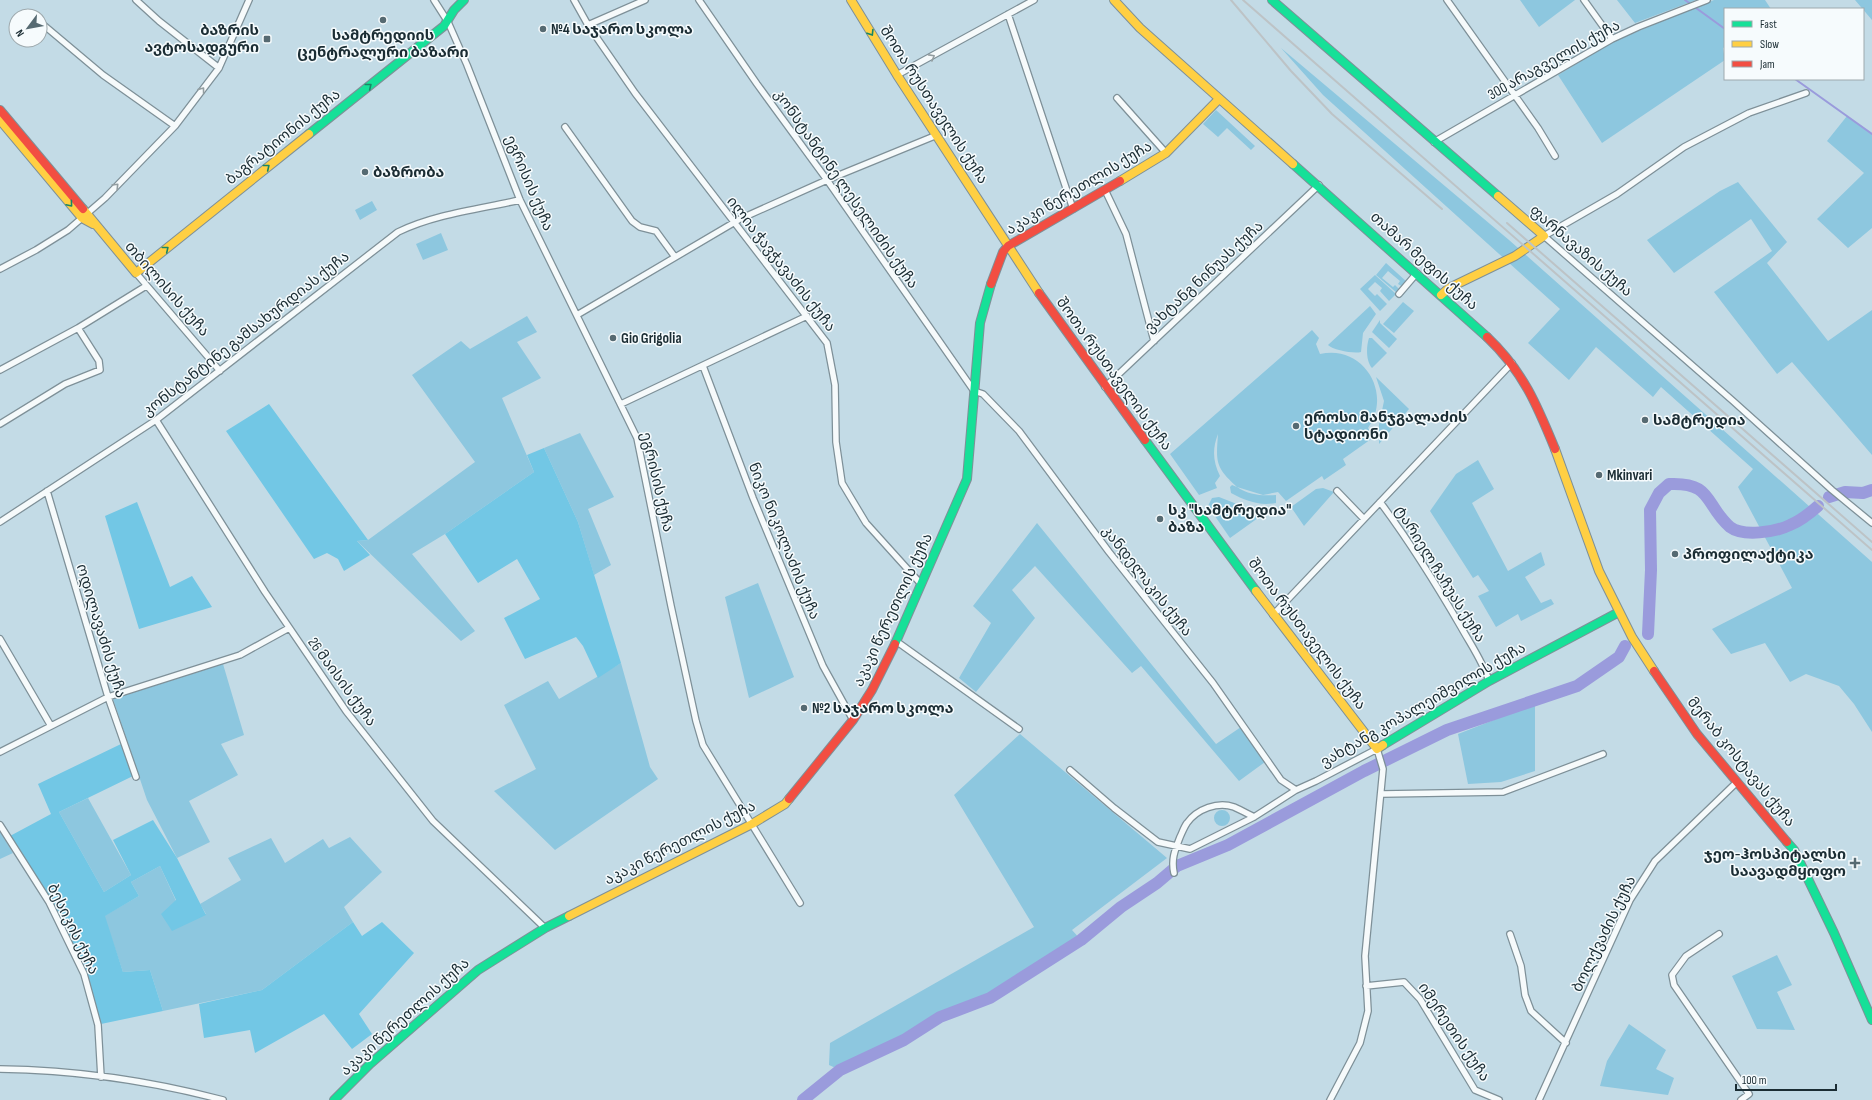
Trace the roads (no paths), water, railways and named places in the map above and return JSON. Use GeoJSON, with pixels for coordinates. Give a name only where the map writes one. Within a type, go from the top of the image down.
{"type":"FeatureCollection","features":[{"type":"Feature","properties":{"kind":"street"},"geometry":{"type":"LineString","coordinates":[[136,0],[219,68]]}},
{"type":"Feature","properties":{"kind":"street"},"geometry":{"type":"LineString","coordinates":[[0,269],[68,230],[85,216],[175,126],[219,68],[249,0]]}},
{"type":"Feature","properties":{"kind":"street","name":"ეგრისის ქუჩა"},"geometry":{"type":"LineString","coordinates":[[434,0],[448,22],[520,200],[637,438],[675,621],[703,745],[800,903]]}},
{"type":"Feature","properties":{"kind":"street","name":"ბაგრატიონის ქუჩა"},"geometry":{"type":"LineString","coordinates":[[136,273],[448,22],[454,10],[464,0]]}},
{"type":"Feature","properties":{"kind":"street","name":"ილია ჭავჭავაძის ქუჩა"},"geometry":{"type":"LineString","coordinates":[[574,0],[588,25],[635,93],[827,343],[835,385],[836,442],[842,483],[866,523],[921,584]]}},
{"type":"Feature","properties":{"kind":"street"},"geometry":{"type":"LineString","coordinates":[[588,25],[645,0]]}},
{"type":"Feature","properties":{"kind":"street","name":"კონსტანტინე ლესელიძის ქუჩა"},"geometry":{"type":"LineString","coordinates":[[699,0],[757,84],[827,180],[974,392]]}},
{"type":"Feature","properties":{"kind":"street","name":"შოთა რუსთაველის ქუჩა"},"geometry":{"type":"LineString","coordinates":[[851,0],[897,75],[1008,246],[1105,387],[1273,615],[1377,749]]}},
{"type":"Feature","properties":{"kind":"street"},"geometry":{"type":"LineString","coordinates":[[897,75],[1034,0]]}},
{"type":"Feature","properties":{"kind":"street","name":"თამარ მეფის ქუჩა"},"geometry":{"type":"LineString","coordinates":[[1114,0],[1140,28],[1417,273],[1512,363],[1532,394],[1560,460],[1600,572],[1619,612]]}},
{"type":"Feature","properties":{"kind":"street","name":"ფარნავაზის ქუჩა"},"geometry":{"type":"LineString","coordinates":[[1272,0],[1733,401],[1840,497],[1872,523]]}},
{"type":"Feature","properties":{"kind":"street"},"geometry":{"type":"LineString","coordinates":[[1447,0],[1538,128],[1554,156]]}},
{"type":"Feature","properties":{"kind":"street"},"geometry":{"type":"LineString","coordinates":[[1584,0],[1612,39]]}},
{"type":"Feature","properties":{"kind":"street","name":"300 არაგველის ქუჩა"},"geometry":{"type":"LineString","coordinates":[[1434,142],[1612,39],[1638,27],[1707,0]]}},
{"type":"Feature","properties":{"kind":"street"},"geometry":{"type":"LineString","coordinates":[[1008,14],[1073,209]]}},
{"type":"Feature","properties":{"kind":"street"},"geometry":{"type":"LineString","coordinates":[[48,29],[103,75],[175,126]]}},
{"type":"Feature","properties":{"kind":"street"},"geometry":{"type":"LineString","coordinates":[[1441,295],[1449,288],[1515,256],[1544,236],[1617,194],[1684,148],[1749,112],[1806,93]]}},
{"type":"Feature","properties":{"kind":"street"},"geometry":{"type":"LineString","coordinates":[[1117,98],[1166,153]]}},
{"type":"Feature","properties":{"kind":"street","name":"აკაკი წერეთლის ქუჩა"},"geometry":{"type":"LineString","coordinates":[[334,1100],[370,1064],[478,970],[544,928],[752,824],[785,804],[853,720],[872,690],[896,641],[967,479],[980,323],[993,275],[1002,252],[1008,246],[1166,153],[1219,99]]}},
{"type":"Feature","properties":{"kind":"street","name":"თბილისის ქუჩა"},"geometry":{"type":"LineString","coordinates":[[0,110],[85,216]]}},
{"type":"Feature","properties":{"kind":"street","name":"თბილისის ქუჩა"},"geometry":{"type":"LineString","coordinates":[[0,120],[85,216],[94,224],[220,371]]}},
{"type":"Feature","properties":{"kind":"street"},"geometry":{"type":"LineString","coordinates":[[565,127],[632,221],[640,227],[656,231],[675,257]]}},
{"type":"Feature","properties":{"kind":"street"},"geometry":{"type":"LineString","coordinates":[[577,315],[735,222],[827,180],[937,135]]}},
{"type":"Feature","properties":{"kind":"street","name":"ვახტანგ ნინუას ქუჩა"},"geometry":{"type":"LineString","coordinates":[[1105,387],[1319,185]]}},
{"type":"Feature","properties":{"kind":"street"},"geometry":{"type":"LineString","coordinates":[[1105,190],[1126,234],[1154,341]]}},
{"type":"Feature","properties":{"kind":"street","name":"კონსტანტინე გამსახურდიას ქუჩა"},"geometry":{"type":"LineString","coordinates":[[0,522],[156,420],[398,232],[410,226],[439,218],[520,200]]}},
{"type":"Feature","properties":{"kind":"street"},"geometry":{"type":"LineString","coordinates":[[1399,294],[1417,273]]}},
{"type":"Feature","properties":{"kind":"street"},"geometry":{"type":"LineString","coordinates":[[0,370],[78,328],[146,286]]}},
{"type":"Feature","properties":{"kind":"street"},"geometry":{"type":"LineString","coordinates":[[621,404],[807,316]]}},
{"type":"Feature","properties":{"kind":"street"},"geometry":{"type":"LineString","coordinates":[[0,424],[65,384],[100,370],[99,361],[78,328]]}},
{"type":"Feature","properties":{"kind":"street"},"geometry":{"type":"LineString","coordinates":[[1273,615],[1512,363]]}},
{"type":"Feature","properties":{"kind":"street","name":"ნიკო ნიკოლაძის ქუჩა"},"geometry":{"type":"LineString","coordinates":[[703,366],[752,498],[823,666],[853,720]]}},
{"type":"Feature","properties":{"kind":"street","name":"კანდელაკის ქუჩა"},"geometry":{"type":"LineString","coordinates":[[974,392],[983,394],[1019,431],[1109,552],[1212,684],[1281,780],[1296,790]]}},
{"type":"Feature","properties":{"kind":"street","name":"26 მაისის ქუჩა"},"geometry":{"type":"LineString","coordinates":[[156,420],[288,628],[346,711],[433,821],[544,928]]}},
{"type":"Feature","properties":{"kind":"street","name":"ოდილავაძის ქუჩა"},"geometry":{"type":"LineString","coordinates":[[47,491],[108,697],[136,777]]}},
{"type":"Feature","properties":{"kind":"street"},"geometry":{"type":"LineString","coordinates":[[1337,491],[1364,518]]}},
{"type":"Feature","properties":{"kind":"street","name":"ტარიელ ჩაჩუას ქუჩა"},"geometry":{"type":"LineString","coordinates":[[1380,502],[1407,537],[1481,662],[1489,681]]}},
{"type":"Feature","properties":{"kind":"street","name":"ვახტანგ კოპალეიშვილის ქუჩა"},"geometry":{"type":"LineString","coordinates":[[1070,770],[1114,808],[1158,842],[1190,849],[1254,817],[1296,790],[1323,778],[1377,749],[1489,681],[1619,612]]}},
{"type":"Feature","properties":{"kind":"street","name":"მერაბ კოსტავას ქუჩა"},"geometry":{"type":"LineString","coordinates":[[1619,612],[1632,637],[1697,734],[1794,850],[1834,933],[1872,1020]]}},
{"type":"Feature","properties":{"kind":"street"},"geometry":{"type":"LineString","coordinates":[[0,752],[108,697],[240,655],[288,628]]}},
{"type":"Feature","properties":{"kind":"street"},"geometry":{"type":"LineString","coordinates":[[0,640],[51,726]]}},
{"type":"Feature","properties":{"kind":"street"},"geometry":{"type":"LineString","coordinates":[[896,641],[1019,729]]}},
{"type":"Feature","properties":{"kind":"street"},"geometry":{"type":"LineString","coordinates":[[1330,1100],[1360,1043],[1368,1012],[1365,956],[1384,769],[1377,749]]}},
{"type":"Feature","properties":{"kind":"street"},"geometry":{"type":"LineString","coordinates":[[1382,794],[1503,792],[1603,754]]}},
{"type":"Feature","properties":{"kind":"street","name":"ბოლქვაძის ქუჩა"},"geometry":{"type":"LineString","coordinates":[[1539,1100],[1566,1044],[1630,900],[1654,861],[1737,782]]}},
{"type":"Feature","properties":{"kind":"street"},"geometry":{"type":"LineString","coordinates":[[1174,873],[1172,858],[1186,824],[1203,809],[1221,805],[1233,807],[1254,817]]}},
{"type":"Feature","properties":{"kind":"street","name":"ბესიკის ქუჩა"},"geometry":{"type":"LineString","coordinates":[[0,825],[49,902],[84,974],[98,1025],[100,1077]]}},
{"type":"Feature","properties":{"kind":"street"},"geometry":{"type":"LineString","coordinates":[[1510,934],[1521,966],[1525,995],[1531,1011],[1566,1044]]}},
{"type":"Feature","properties":{"kind":"street"},"geometry":{"type":"LineString","coordinates":[[1719,934],[1686,956],[1672,975],[1674,985],[1749,1094],[1740,1100]]}},
{"type":"Feature","properties":{"kind":"street","name":"იმერეთის ქუჩა"},"geometry":{"type":"LineString","coordinates":[[1366,986],[1404,982],[1420,999],[1475,1090],[1499,1100]]}},
{"type":"Feature","properties":{"kind":"street"},"geometry":{"type":"LineString","coordinates":[[0,1069],[47,1070],[181,1088],[223,1100]]}},
{"type":"Feature","properties":{"kind":"waterway"},"geometry":{"type":"LineString","coordinates":[[1685,0],[1724,28]]}},
{"type":"Feature","properties":{"kind":"waterway"},"geometry":{"type":"LineString","coordinates":[[1796,80],[1872,134]]}},
{"type":"Feature","properties":{"kind":"waterway"},"geometry":{"type":"LineString","coordinates":[[1648,634],[1651,570],[1650,510],[1659,493],[1669,484],[1683,484],[1701,491],[1730,527],[1743,532],[1751,533],[1784,528],[1801,519],[1818,506]]}},
{"type":"Feature","properties":{"kind":"waterway"},"geometry":{"type":"LineString","coordinates":[[1829,497],[1845,492],[1863,493],[1872,490]]}},
{"type":"Feature","properties":{"kind":"waterway"},"geometry":{"type":"LineString","coordinates":[[803,1100],[840,1070],[904,1040],[940,1017],[990,998],[1081,940],[1121,907],[1157,883],[1177,866],[1228,845],[1364,771],[1447,730],[1577,686],[1619,657],[1625,646]]}},
{"type":"Feature","properties":{"kind":"railway"},"geometry":{"type":"LineString","coordinates":[[1231,0],[1291,71],[1332,114],[1442,209]]}},
{"type":"Feature","properties":{"kind":"railway"},"geometry":{"type":"LineString","coordinates":[[1243,0],[1872,550]]}},
{"type":"Feature","properties":{"kind":"railway"},"geometry":{"type":"LineString","coordinates":[[1507,223],[1872,542]]}},
{"type":"Feature","properties":{"kind":"place","name":"სამტრედიის ცენტრალური ბაზარი"},"geometry":{"type":"Point","coordinates":[383,20]}},
{"type":"Feature","properties":{"kind":"place","name":"№4 საჯარო სკოლა"},"geometry":{"type":"Point","coordinates":[543,29]}},
{"type":"Feature","properties":{"kind":"place","name":"ბაზრის ავტოსადგური"},"geometry":{"type":"Point","coordinates":[267,39]}},
{"type":"Feature","properties":{"kind":"place","name":"ბაზრობა"},"geometry":{"type":"Point","coordinates":[365,172]}},
{"type":"Feature","properties":{"kind":"place","name":"Gio Grigolia"},"geometry":{"type":"Point","coordinates":[613,338]}},
{"type":"Feature","properties":{"kind":"place","name":"სამტრედია"},"geometry":{"type":"Point","coordinates":[1645,420]}},
{"type":"Feature","properties":{"kind":"place","name":"ეროსი მანჯგალაძის სტადიონი"},"geometry":{"type":"Point","coordinates":[1296,426]}},
{"type":"Feature","properties":{"kind":"place","name":"Mkinvari"},"geometry":{"type":"Point","coordinates":[1599,475]}},
{"type":"Feature","properties":{"kind":"place","name":"სკ \"სამტრედია\" ბაზა"},"geometry":{"type":"Point","coordinates":[1160,519]}},
{"type":"Feature","properties":{"kind":"place","name":"პროფილაქტიკა"},"geometry":{"type":"Point","coordinates":[1675,554]}},
{"type":"Feature","properties":{"kind":"place","name":"№2 საჯარო სკოლა"},"geometry":{"type":"Point","coordinates":[804,708]}},
{"type":"Feature","properties":{"kind":"place","name":"ჯეო-ჰოსპიტალსი საავადმყოფო"},"geometry":{"type":"Point","coordinates":[1855,863]}}]}
